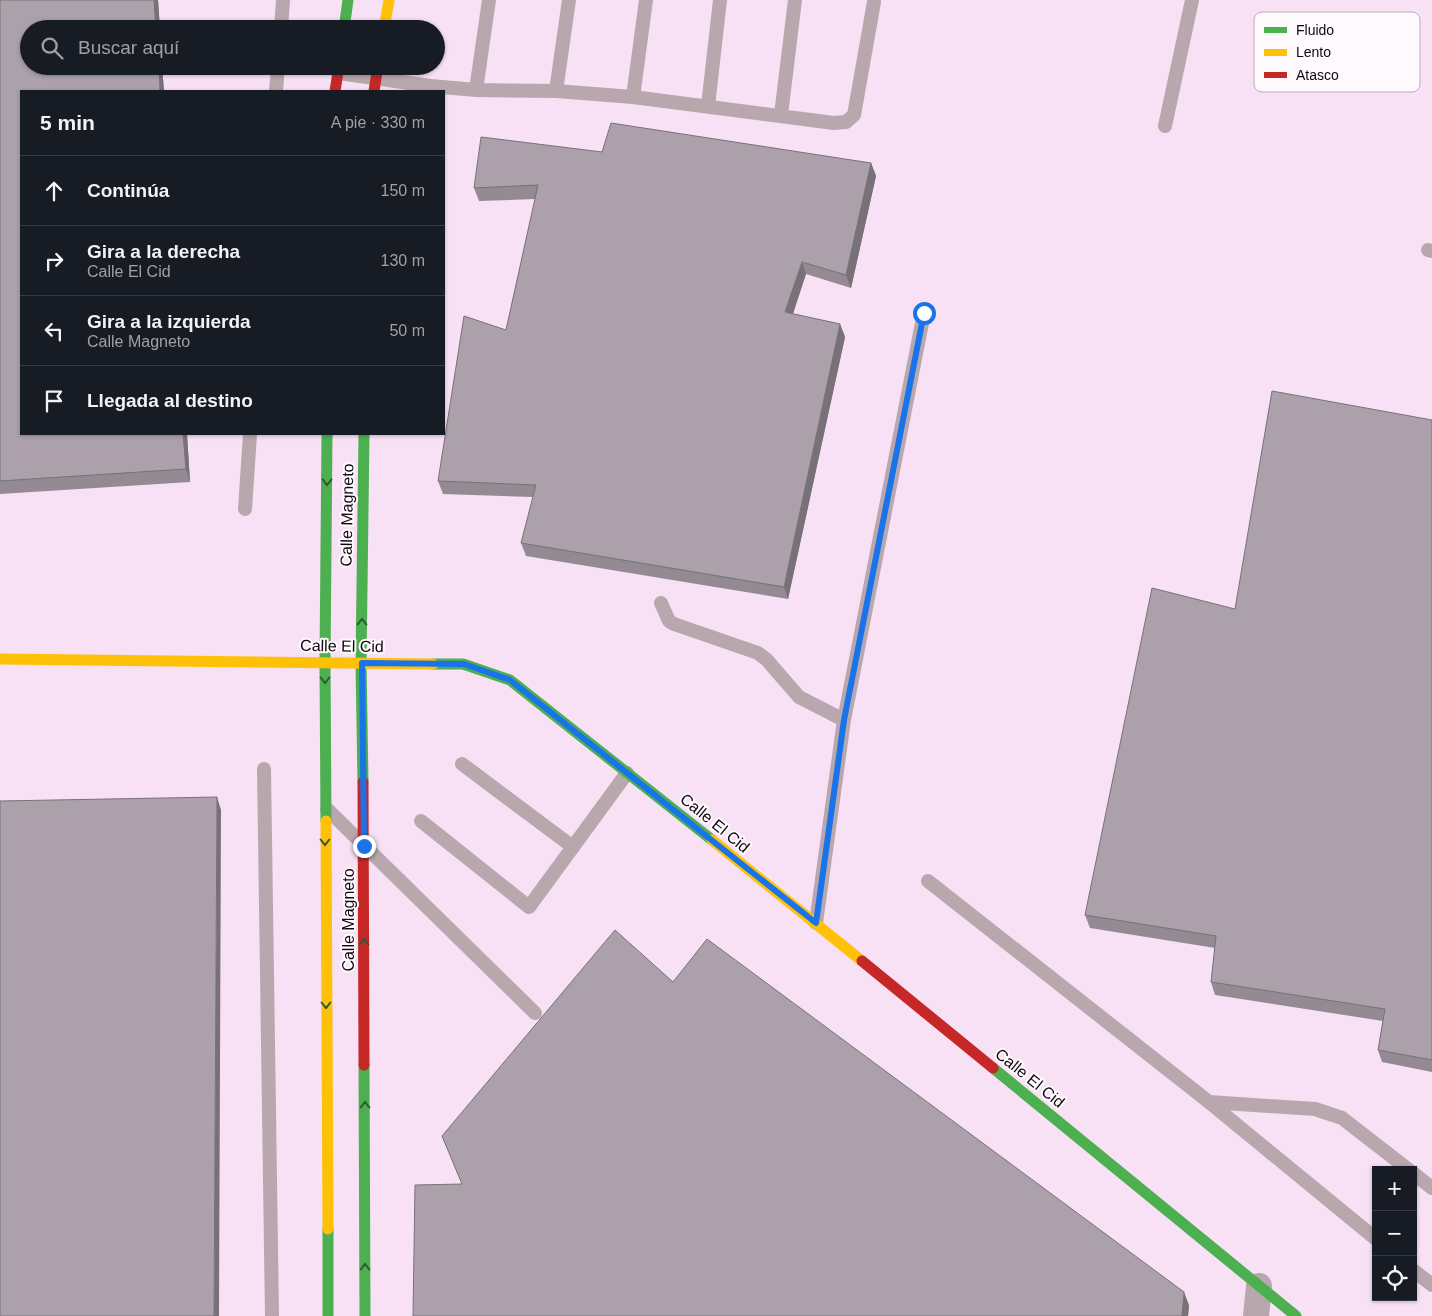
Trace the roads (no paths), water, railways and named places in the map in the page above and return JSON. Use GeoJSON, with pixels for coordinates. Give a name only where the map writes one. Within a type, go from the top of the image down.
{"type":"FeatureCollection","features":[{"type":"Feature","properties":{"kind":"main road"},"geometry":{"type":"LineString","coordinates":[[345,20],[348,0]]}},
{"type":"Feature","properties":{"kind":"main road"},"geometry":{"type":"LineString","coordinates":[[386,20],[389,0]]}},
{"type":"Feature","properties":{"kind":"main road"},"geometry":{"type":"LineString","coordinates":[[335,90],[337,75]]}},
{"type":"Feature","properties":{"kind":"main road","name":"Calle Magneto"},"geometry":{"type":"LineString","coordinates":[[327,435],[325,806],[328,1316]]}},
{"type":"Feature","properties":{"kind":"main road","name":"Calle Magneto"},"geometry":{"type":"LineString","coordinates":[[364,435],[362,663],[365,1316]]}},
{"type":"Feature","properties":{"kind":"main road","name":"Calle El Cid"},"geometry":{"type":"LineString","coordinates":[[0,659],[464,664],[510,680],[816,923],[1296,1316]]}},
{"type":"Feature","properties":{"kind":"street"},"geometry":{"type":"LineString","coordinates":[[1256,1316],[1260,1286]]}},
{"type":"Feature","properties":{"kind":"lane"},"geometry":{"type":"LineString","coordinates":[[282,20],[283,0]]}},
{"type":"Feature","properties":{"kind":"lane"},"geometry":{"type":"LineString","coordinates":[[476,90],[490,0]]}},
{"type":"Feature","properties":{"kind":"lane"},"geometry":{"type":"LineString","coordinates":[[556,91],[569,0]]}},
{"type":"Feature","properties":{"kind":"lane"},"geometry":{"type":"LineString","coordinates":[[633,97],[646,0]]}},
{"type":"Feature","properties":{"kind":"lane"},"geometry":{"type":"LineString","coordinates":[[708,106],[720,0]]}},
{"type":"Feature","properties":{"kind":"lane"},"geometry":{"type":"LineString","coordinates":[[781,115],[796,0]]}},
{"type":"Feature","properties":{"kind":"lane"},"geometry":{"type":"LineString","coordinates":[[1165,126],[1192,0]]}},
{"type":"Feature","properties":{"kind":"lane"},"geometry":{"type":"LineString","coordinates":[[359,75],[376,79],[476,90],[556,91],[633,97],[834,123],[846,122],[854,115],[874,2]]}},
{"type":"Feature","properties":{"kind":"lane"},"geometry":{"type":"LineString","coordinates":[[276,90],[277,75]]}},
{"type":"Feature","properties":{"kind":"lane"},"geometry":{"type":"LineString","coordinates":[[816,923],[844,720],[924,313]]}},
{"type":"Feature","properties":{"kind":"lane"},"geometry":{"type":"LineString","coordinates":[[245,509],[250,435]]}},
{"type":"Feature","properties":{"kind":"lane"},"geometry":{"type":"LineString","coordinates":[[661,602],[669,621],[758,653],[767,660],[799,697],[844,720]]}},
{"type":"Feature","properties":{"kind":"lane"},"geometry":{"type":"LineString","coordinates":[[462,764],[573,847]]}},
{"type":"Feature","properties":{"kind":"lane"},"geometry":{"type":"LineString","coordinates":[[264,769],[272,1316]]}},
{"type":"Feature","properties":{"kind":"lane"},"geometry":{"type":"LineString","coordinates":[[421,821],[529,907],[627,773]]}},
{"type":"Feature","properties":{"kind":"lane"},"geometry":{"type":"LineString","coordinates":[[325,806],[536,1013]]}},
{"type":"Feature","properties":{"kind":"lane"},"geometry":{"type":"LineString","coordinates":[[928,881],[1209,1102],[1372,1236]]}},
{"type":"Feature","properties":{"kind":"lane"},"geometry":{"type":"LineString","coordinates":[[1209,1102],[1315,1109],[1328,1112],[1342,1118],[1404,1166]]}},
{"type":"Feature","properties":{"kind":"lane"},"geometry":{"type":"LineString","coordinates":[[1417,1176],[1432,1188]]}},
{"type":"Feature","properties":{"kind":"lane"},"geometry":{"type":"LineString","coordinates":[[1417,1273],[1432,1285]]}}]}
